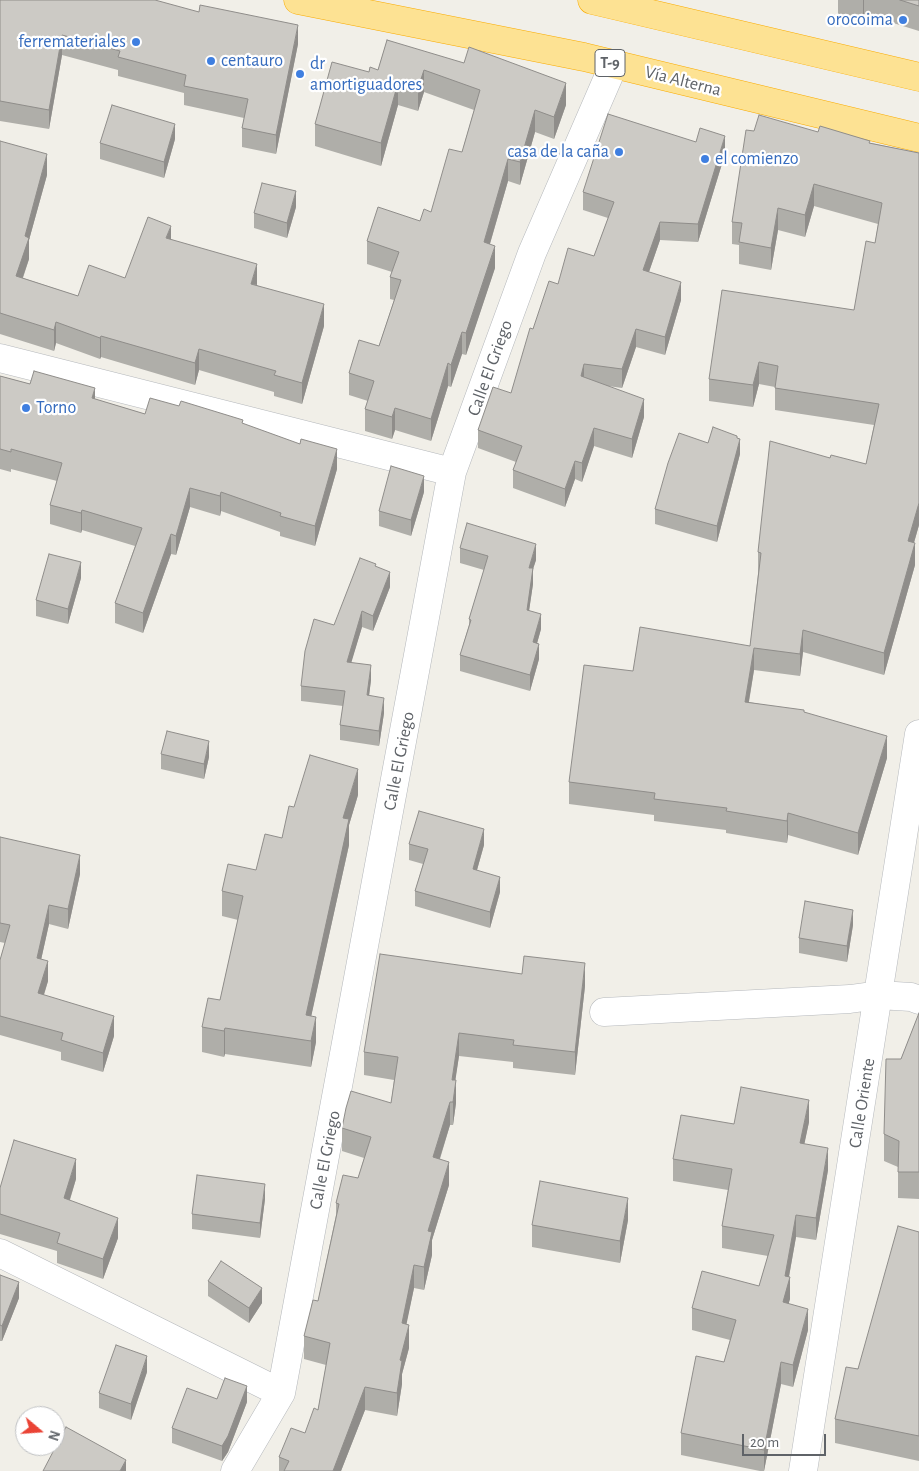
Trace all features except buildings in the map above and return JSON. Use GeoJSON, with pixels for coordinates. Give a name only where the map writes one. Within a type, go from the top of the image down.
{"type":"FeatureCollection","features":[{"type":"Feature","properties":{"kind":"highway","name":"Vía Alterna"},"geometry":{"type":"LineString","coordinates":[[298,0],[614,64],[919,138]]}},
{"type":"Feature","properties":{"kind":"highway"},"geometry":{"type":"LineString","coordinates":[[592,0],[645,6],[919,77]]}},
{"type":"Feature","properties":{"kind":"street","name":"Calle El Griego"},"geometry":{"type":"LineString","coordinates":[[235,1471],[281,1393],[452,472],[532,253],[614,64]]}},
{"type":"Feature","properties":{"kind":"street"},"geometry":{"type":"LineString","coordinates":[[0,358],[452,472]]}},
{"type":"Feature","properties":{"kind":"street","name":"Calle Oriente"},"geometry":{"type":"LineString","coordinates":[[804,1471],[919,734]]}},
{"type":"Feature","properties":{"kind":"street"},"geometry":{"type":"LineString","coordinates":[[604,1012],[850,999],[879,995],[911,997],[919,1000]]}},
{"type":"Feature","properties":{"kind":"street"},"geometry":{"type":"LineString","coordinates":[[0,1253],[281,1393]]}},
{"type":"Feature","properties":{"kind":"place","name":"orocoima"},"geometry":{"type":"Point","coordinates":[903,20]}},
{"type":"Feature","properties":{"kind":"place","name":"ferremateriales"},"geometry":{"type":"Point","coordinates":[136,42]}},
{"type":"Feature","properties":{"kind":"place","name":"centauro"},"geometry":{"type":"Point","coordinates":[211,61]}},
{"type":"Feature","properties":{"kind":"place","name":"dr amortiguadores"},"geometry":{"type":"Point","coordinates":[300,74]}},
{"type":"Feature","properties":{"kind":"place","name":"casa de la caña"},"geometry":{"type":"Point","coordinates":[619,152]}},
{"type":"Feature","properties":{"kind":"place","name":"el comienzo"},"geometry":{"type":"Point","coordinates":[705,159]}},
{"type":"Feature","properties":{"kind":"place","name":"Torno"},"geometry":{"type":"Point","coordinates":[26,408]}}]}
